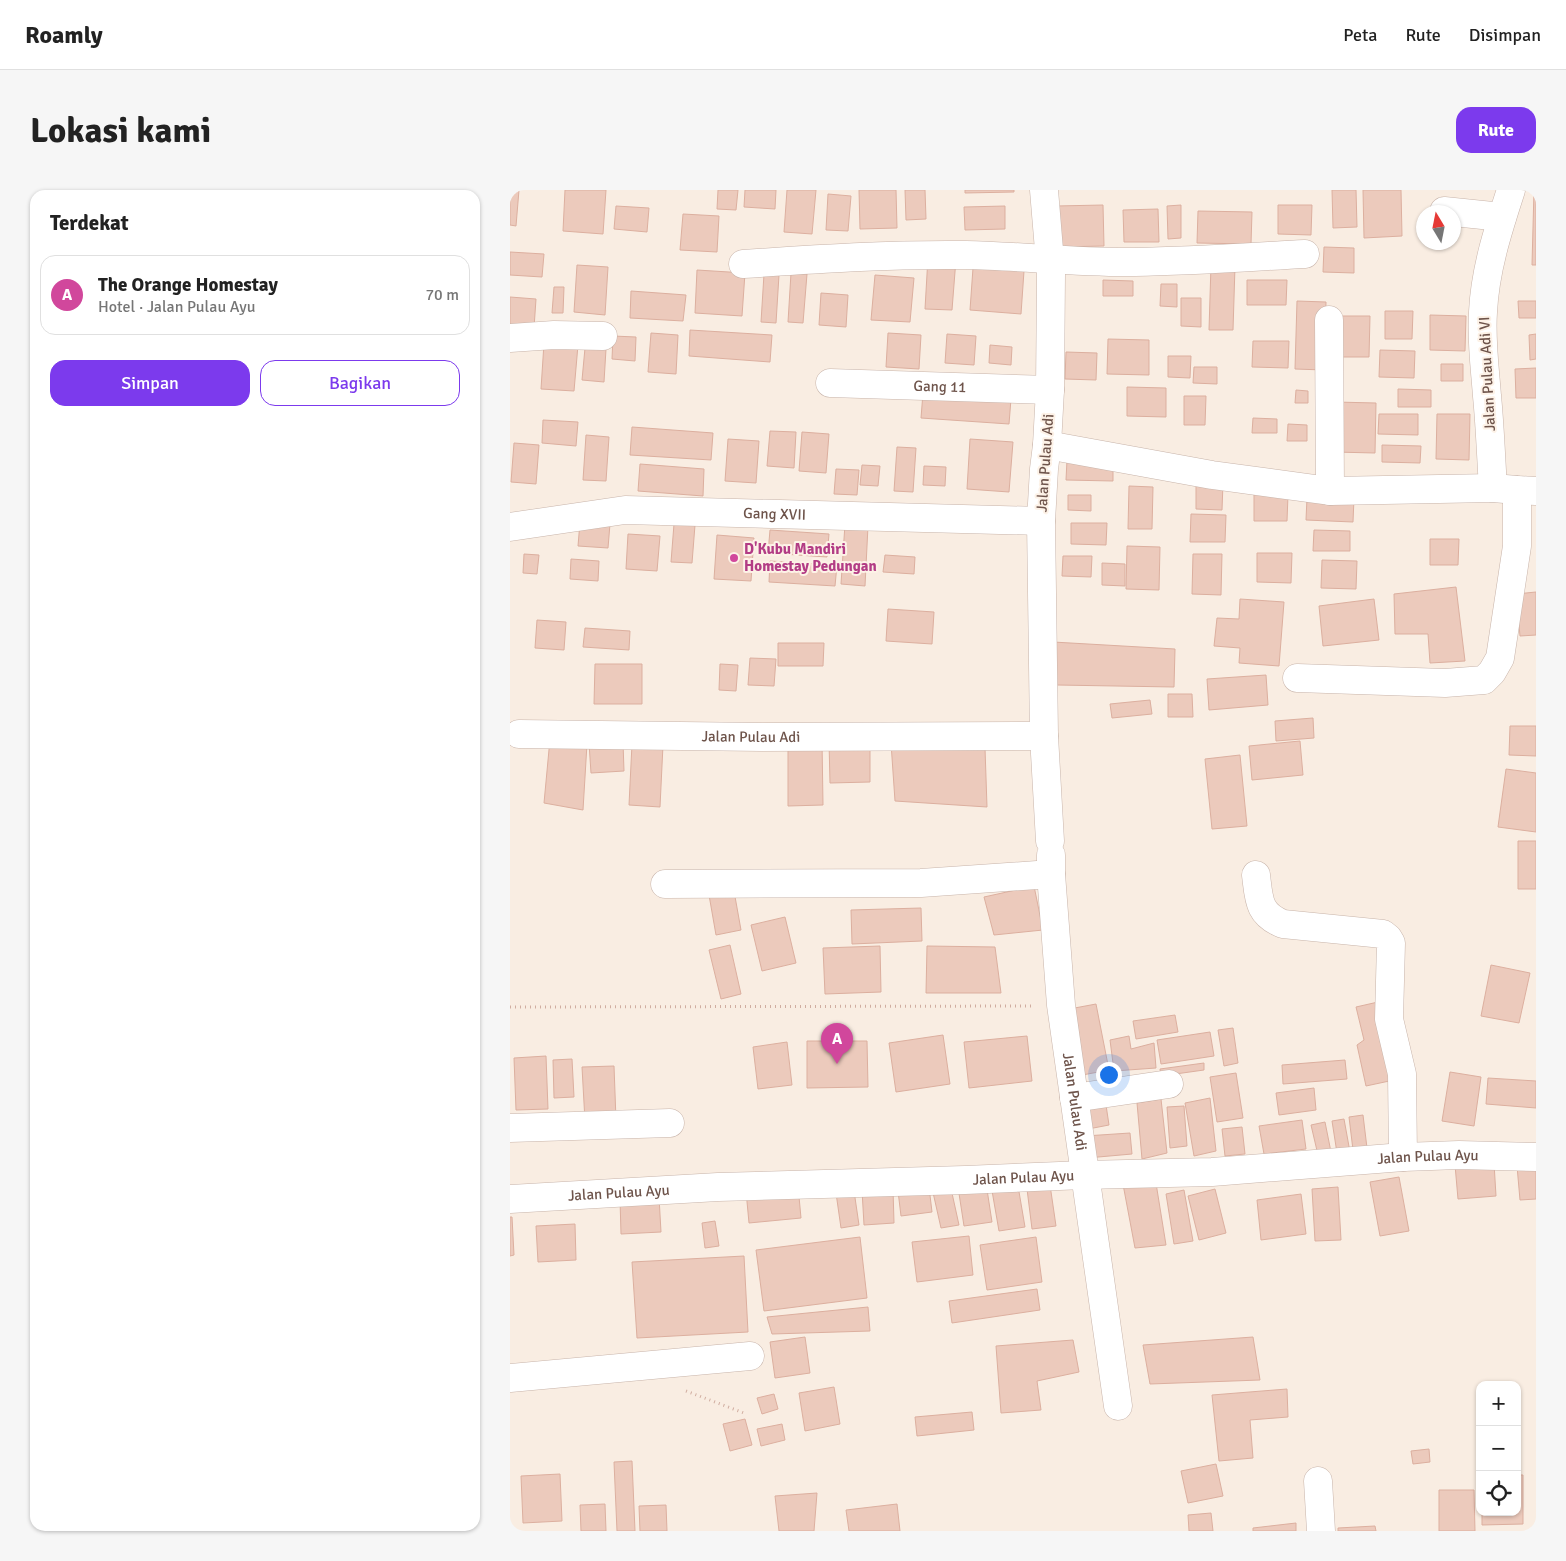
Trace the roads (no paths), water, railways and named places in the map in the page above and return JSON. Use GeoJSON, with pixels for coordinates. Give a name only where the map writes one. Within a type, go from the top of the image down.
{"type":"FeatureCollection","features":[{"type":"Feature","properties":{"kind":"street"},"geometry":{"type":"LineString","coordinates":[[1044,190],[1061,190]]}},
{"type":"Feature","properties":{"kind":"street","name":"Jalan Pulau Adi"},"geometry":{"type":"LineString","coordinates":[[1044,190],[1051,274],[1048,444],[1044,469],[1041,521],[1044,736],[1050,857],[1061,1006],[1118,1406]]}},
{"type":"Feature","properties":{"kind":"street","name":"Jalan Pulau Adi VI"},"geometry":{"type":"LineString","coordinates":[[1296,678],[1445,683],[1484,680],[1492,672],[1500,658],[1517,546],[1515,490],[1488,413],[1482,345],[1486,277],[1496,233],[1511,190]]}},
{"type":"Feature","properties":{"kind":"street"},"geometry":{"type":"LineString","coordinates":[[1461,212],[1502,216]]}},
{"type":"Feature","properties":{"kind":"street"},"geometry":{"type":"LineString","coordinates":[[743,264],[887,255],[967,255],[1136,262],[1305,254]]}},
{"type":"Feature","properties":{"kind":"street"},"geometry":{"type":"LineString","coordinates":[[1329,320],[1330,491]]}},
{"type":"Feature","properties":{"kind":"street"},"geometry":{"type":"LineString","coordinates":[[510,338],[554,335],[603,336]]}},
{"type":"Feature","properties":{"kind":"street","name":"Gang 11"},"geometry":{"type":"LineString","coordinates":[[830,383],[1050,390]]}},
{"type":"Feature","properties":{"kind":"street"},"geometry":{"type":"LineString","coordinates":[[1048,444],[1212,475],[1330,491],[1515,490]]}},
{"type":"Feature","properties":{"kind":"street","name":"Gang XVII"},"geometry":{"type":"LineString","coordinates":[[510,527],[625,510],[1041,521]]}},
{"type":"Feature","properties":{"kind":"street","name":"Jalan Pulau Adi"},"geometry":{"type":"LineString","coordinates":[[519,734],[762,737],[1044,736]]}},
{"type":"Feature","properties":{"kind":"street"},"geometry":{"type":"LineString","coordinates":[[664,884],[921,883],[1050,857]]}},
{"type":"Feature","properties":{"kind":"street"},"geometry":{"type":"LineString","coordinates":[[1256,875],[1259,900],[1265,913],[1274,921],[1283,924],[1383,934],[1391,943],[1389,1019],[1402,1074],[1403,1157]]}},
{"type":"Feature","properties":{"kind":"street"},"geometry":{"type":"LineString","coordinates":[[1074,1098],[1169,1084]]}},
{"type":"Feature","properties":{"kind":"street"},"geometry":{"type":"LineString","coordinates":[[510,1128],[670,1123]]}},
{"type":"Feature","properties":{"kind":"street","name":"Jalan Pulau Ayu"},"geometry":{"type":"LineString","coordinates":[[510,1199],[718,1187],[1212,1172],[1403,1157],[1536,1157]]}},
{"type":"Feature","properties":{"kind":"street"},"geometry":{"type":"LineString","coordinates":[[510,1378],[750,1356]]}},
{"type":"Feature","properties":{"kind":"street"},"geometry":{"type":"LineString","coordinates":[[1318,1481],[1320,1531]]}},
{"type":"Feature","properties":{"kind":"place","name":"D'Kubu Mandiri Homestay Pedungan"},"geometry":{"type":"Point","coordinates":[734,558]}},
{"type":"Feature","properties":{"kind":"place","name":"The Orange Homestay"},"geometry":{"type":"Point","coordinates":[837,1064]}}]}
